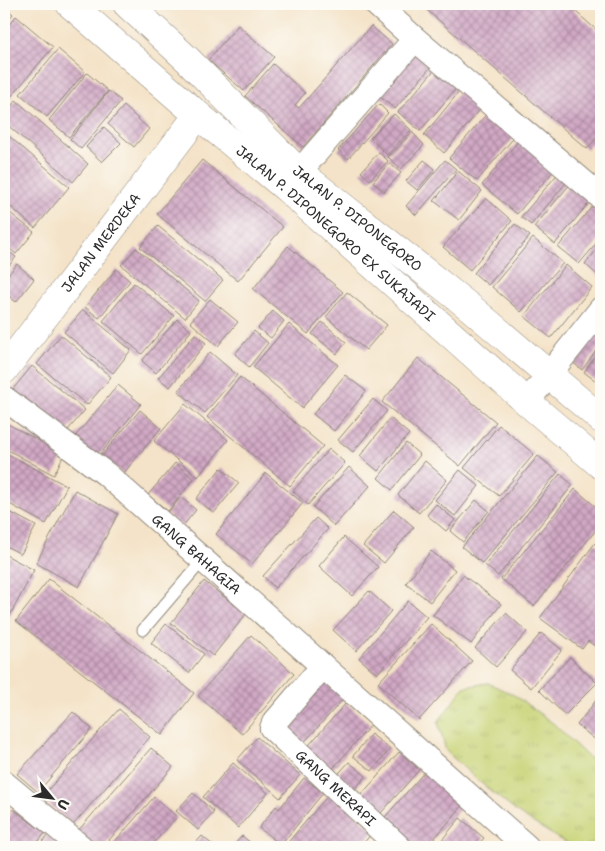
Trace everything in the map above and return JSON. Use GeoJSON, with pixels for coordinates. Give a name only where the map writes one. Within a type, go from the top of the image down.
{"type":"FeatureCollection","features":[{"type":"Feature","properties":{"kind":"main road","name":"JALAN P. DIPONEGORO EX SUKAJADI"},"geometry":{"type":"LineString","coordinates":[[70,4],[284,187],[601,465]]}},
{"type":"Feature","properties":{"kind":"main road","name":"JALAN P. DIPONEGORO"},"geometry":{"type":"LineString","coordinates":[[141,8],[187,59],[299,172],[472,309],[601,419]]}},
{"type":"Feature","properties":{"kind":"main road","name":"JALAN MERDEKA"},"geometry":{"type":"LineString","coordinates":[[4,370],[198,115]]}},
{"type":"Feature","properties":{"kind":"street"},"geometry":{"type":"LineString","coordinates":[[376,4],[601,197]]}},
{"type":"Feature","properties":{"kind":"street"},"geometry":{"type":"LineString","coordinates":[[299,172],[415,39]]}},
{"type":"Feature","properties":{"kind":"street"},"geometry":{"type":"LineString","coordinates":[[527,402],[601,309]]}},
{"type":"Feature","properties":{"kind":"street","name":"GANG BAHAGIA"},"geometry":{"type":"LineString","coordinates":[[4,398],[106,474],[527,847]]}},
{"type":"Feature","properties":{"kind":"street","name":"GANG MERAPI"},"geometry":{"type":"LineString","coordinates":[[323,666],[272,726],[274,730],[399,847]]}},
{"type":"Feature","properties":{"kind":"street"},"geometry":{"type":"LineString","coordinates":[[4,782],[81,847]]}},
{"type":"Feature","properties":{"kind":"lane"},"geometry":{"type":"LineString","coordinates":[[143,630],[202,561]]}},
{"type":"Feature","properties":{"kind":"green space"},"geometry":{"type":"Polygon","coordinates":[[[488,683],[514,695],[554,724],[587,756],[601,764],[601,847],[576,847],[559,839],[518,813],[476,779],[446,751],[438,722],[464,687],[488,683]]]}},
{"type":"Feature","properties":{"kind":"building"},"geometry":{"type":"Polygon","coordinates":[[[420,4],[567,4],[601,34],[601,132],[587,149],[420,4]]]}},
{"type":"Feature","properties":{"kind":"building"},"geometry":{"type":"Polygon","coordinates":[[[4,6],[13,14],[4,25],[4,6]]]}},
{"type":"Feature","properties":{"kind":"building"},"geometry":{"type":"Polygon","coordinates":[[[16,16],[53,47],[4,105],[4,31],[16,16]]]}},
{"type":"Feature","properties":{"kind":"building"},"geometry":{"type":"Polygon","coordinates":[[[238,25],[274,57],[244,91],[208,60],[238,25]]]}},
{"type":"Feature","properties":{"kind":"building"},"geometry":{"type":"Polygon","coordinates":[[[371,26],[392,44],[303,147],[245,96],[273,64],[305,93],[295,105],[299,108],[371,26]]]}},
{"type":"Feature","properties":{"kind":"building"},"geometry":{"type":"Polygon","coordinates":[[[419,47],[435,62],[395,109],[378,95],[419,47]]]}},
{"type":"Feature","properties":{"kind":"building"},"geometry":{"type":"Polygon","coordinates":[[[58,49],[85,72],[47,117],[20,94],[58,49]]]}},
{"type":"Feature","properties":{"kind":"building"},"geometry":{"type":"Polygon","coordinates":[[[438,66],[460,84],[420,131],[398,112],[438,66]]]}},
{"type":"Feature","properties":{"kind":"building"},"geometry":{"type":"Polygon","coordinates":[[[87,73],[108,91],[69,137],[49,120],[87,73]]]}},
{"type":"Feature","properties":{"kind":"building"},"geometry":{"type":"Polygon","coordinates":[[[463,87],[484,105],[444,153],[424,135],[463,87]]]}},
{"type":"Feature","properties":{"kind":"building"},"geometry":{"type":"Polygon","coordinates":[[[109,91],[121,101],[81,149],[70,139],[109,91]]]}},
{"type":"Feature","properties":{"kind":"building"},"geometry":{"type":"Polygon","coordinates":[[[16,100],[88,164],[73,182],[4,122],[4,115],[16,100]]]}},
{"type":"Feature","properties":{"kind":"building"},"geometry":{"type":"Polygon","coordinates":[[[379,104],[388,113],[348,159],[338,150],[379,104]]]}},
{"type":"Feature","properties":{"kind":"building"},"geometry":{"type":"Polygon","coordinates":[[[124,106],[149,129],[134,147],[108,124],[124,106]]]}},
{"type":"Feature","properties":{"kind":"building"},"geometry":{"type":"Polygon","coordinates":[[[490,110],[517,134],[477,181],[449,158],[490,110]]]}},
{"type":"Feature","properties":{"kind":"building"},"geometry":{"type":"Polygon","coordinates":[[[394,114],[411,130],[387,155],[370,138],[394,114]]]}},
{"type":"Feature","properties":{"kind":"building"},"geometry":{"type":"Polygon","coordinates":[[[104,127],[121,143],[102,162],[86,147],[104,127]]]}},
{"type":"Feature","properties":{"kind":"building"},"geometry":{"type":"Polygon","coordinates":[[[4,132],[69,187],[35,228],[4,201],[4,132]]]}},
{"type":"Feature","properties":{"kind":"building"},"geometry":{"type":"Polygon","coordinates":[[[412,132],[424,145],[401,169],[388,157],[412,132]]]}},
{"type":"Feature","properties":{"kind":"building"},"geometry":{"type":"Polygon","coordinates":[[[520,139],[555,169],[517,214],[482,185],[520,139]]]}},
{"type":"Feature","properties":{"kind":"building"},"geometry":{"type":"Polygon","coordinates":[[[379,152],[388,161],[370,180],[361,172],[379,152]]]}},
{"type":"Feature","properties":{"kind":"building"},"geometry":{"type":"Polygon","coordinates":[[[202,160],[283,227],[238,281],[157,214],[202,160]]]}},
{"type":"Feature","properties":{"kind":"building"},"geometry":{"type":"Polygon","coordinates":[[[424,160],[435,169],[417,190],[406,181],[424,160]]]}},
{"type":"Feature","properties":{"kind":"building"},"geometry":{"type":"Polygon","coordinates":[[[445,160],[456,169],[416,215],[406,206],[445,160]]]}},
{"type":"Feature","properties":{"kind":"building"},"geometry":{"type":"Polygon","coordinates":[[[389,163],[401,173],[384,192],[373,182],[389,163]]]}},
{"type":"Feature","properties":{"kind":"building"},"geometry":{"type":"Polygon","coordinates":[[[561,170],[570,178],[531,225],[521,217],[561,170]]]}},
{"type":"Feature","properties":{"kind":"building"},"geometry":{"type":"Polygon","coordinates":[[[458,171],[482,191],[459,220],[434,201],[458,171]]]}},
{"type":"Feature","properties":{"kind":"building"},"geometry":{"type":"Polygon","coordinates":[[[572,182],[592,199],[555,244],[534,227],[572,182]]]}},
{"type":"Feature","properties":{"kind":"building"},"geometry":{"type":"Polygon","coordinates":[[[486,198],[512,221],[470,270],[443,247],[486,198]]]}},
{"type":"Feature","properties":{"kind":"building"},"geometry":{"type":"Polygon","coordinates":[[[595,203],[601,209],[601,238],[579,264],[558,247],[595,203]]]}},
{"type":"Feature","properties":{"kind":"building"},"geometry":{"type":"Polygon","coordinates":[[[4,208],[34,232],[16,254],[4,244],[4,208]]]}},
{"type":"Feature","properties":{"kind":"building"},"geometry":{"type":"Polygon","coordinates":[[[515,224],[530,236],[488,285],[474,273],[515,224]]]}},
{"type":"Feature","properties":{"kind":"building"},"geometry":{"type":"Polygon","coordinates":[[[158,226],[223,280],[205,301],[140,247],[158,226]]]}},
{"type":"Feature","properties":{"kind":"building"},"geometry":{"type":"Polygon","coordinates":[[[533,238],[563,263],[521,312],[492,287],[533,238]]]}},
{"type":"Feature","properties":{"kind":"building"},"geometry":{"type":"Polygon","coordinates":[[[601,245],[601,278],[585,264],[601,245]]]}},
{"type":"Feature","properties":{"kind":"building"},"geometry":{"type":"Polygon","coordinates":[[[288,246],[343,292],[308,334],[253,289],[288,246]]]}},
{"type":"Feature","properties":{"kind":"building"},"geometry":{"type":"Polygon","coordinates":[[[4,248],[16,257],[4,272],[4,248]]]}},
{"type":"Feature","properties":{"kind":"building"},"geometry":{"type":"Polygon","coordinates":[[[136,248],[199,301],[185,318],[121,265],[136,248]]]}},
{"type":"Feature","properties":{"kind":"building"},"geometry":{"type":"Polygon","coordinates":[[[17,264],[34,279],[16,302],[4,292],[4,280],[17,264]]]}},
{"type":"Feature","properties":{"kind":"building"},"geometry":{"type":"Polygon","coordinates":[[[566,265],[592,287],[551,338],[524,316],[566,265]]]}},
{"type":"Feature","properties":{"kind":"building"},"geometry":{"type":"Polygon","coordinates":[[[116,269],[130,281],[99,318],[85,307],[116,269]]]}},
{"type":"Feature","properties":{"kind":"building"},"geometry":{"type":"Polygon","coordinates":[[[134,283],[174,316],[142,354],[103,321],[134,283]]]}},
{"type":"Feature","properties":{"kind":"building"},"geometry":{"type":"Polygon","coordinates":[[[347,292],[387,325],[366,350],[326,317],[347,292]]]}},
{"type":"Feature","properties":{"kind":"building"},"geometry":{"type":"Polygon","coordinates":[[[210,299],[238,322],[218,346],[190,322],[210,299]]]}},
{"type":"Feature","properties":{"kind":"building"},"geometry":{"type":"Polygon","coordinates":[[[83,310],[131,350],[113,373],[64,332],[83,310]]]}},
{"type":"Feature","properties":{"kind":"building"},"geometry":{"type":"Polygon","coordinates":[[[273,311],[284,321],[271,338],[258,328],[273,311]]]}},
{"type":"Feature","properties":{"kind":"building"},"geometry":{"type":"Polygon","coordinates":[[[601,317],[601,344],[582,370],[570,360],[601,317]]]}},
{"type":"Feature","properties":{"kind":"building"},"geometry":{"type":"Polygon","coordinates":[[[177,319],[191,331],[156,373],[142,361],[177,319]]]}},
{"type":"Feature","properties":{"kind":"building"},"geometry":{"type":"Polygon","coordinates":[[[322,322],[346,342],[337,354],[312,334],[322,322]]]}},
{"type":"Feature","properties":{"kind":"building"},"geometry":{"type":"Polygon","coordinates":[[[289,324],[338,365],[302,408],[253,367],[289,324]]]}},
{"type":"Feature","properties":{"kind":"building"},"geometry":{"type":"Polygon","coordinates":[[[254,331],[268,343],[249,367],[235,354],[254,331]]]}},
{"type":"Feature","properties":{"kind":"building"},"geometry":{"type":"Polygon","coordinates":[[[195,334],[206,343],[170,387],[158,378],[195,334]]]}},
{"type":"Feature","properties":{"kind":"building"},"geometry":{"type":"Polygon","coordinates":[[[61,335],[111,377],[87,405],[37,364],[61,335]]]}},
{"type":"Feature","properties":{"kind":"building"},"geometry":{"type":"Polygon","coordinates":[[[601,348],[601,385],[584,372],[601,348]]]}},
{"type":"Feature","properties":{"kind":"building"},"geometry":{"type":"Polygon","coordinates":[[[210,352],[237,375],[205,413],[178,391],[210,352]]]}},
{"type":"Feature","properties":{"kind":"building"},"geometry":{"type":"Polygon","coordinates":[[[418,358],[496,422],[460,466],[382,402],[418,358]]]}},
{"type":"Feature","properties":{"kind":"building"},"geometry":{"type":"Polygon","coordinates":[[[32,366],[85,410],[62,437],[9,394],[32,366]]]}},
{"type":"Feature","properties":{"kind":"building"},"geometry":{"type":"Polygon","coordinates":[[[345,375],[366,391],[334,431],[313,414],[345,375]]]}},
{"type":"Feature","properties":{"kind":"building"},"geometry":{"type":"Polygon","coordinates":[[[240,377],[323,446],[290,486],[207,417],[240,377]]]}},
{"type":"Feature","properties":{"kind":"building"},"geometry":{"type":"Polygon","coordinates":[[[118,385],[141,404],[97,458],[73,439],[118,385]]]}},
{"type":"Feature","properties":{"kind":"building"},"geometry":{"type":"Polygon","coordinates":[[[373,399],[387,411],[353,452],[338,440],[373,399]]]}},
{"type":"Feature","properties":{"kind":"building"},"geometry":{"type":"Polygon","coordinates":[[[185,404],[228,440],[198,477],[154,441],[185,404]]]}},
{"type":"Feature","properties":{"kind":"building"},"geometry":{"type":"Polygon","coordinates":[[[140,410],[161,428],[123,474],[101,456],[140,410]]]}},
{"type":"Feature","properties":{"kind":"building"},"geometry":{"type":"Polygon","coordinates":[[[390,418],[409,434],[378,471],[360,456],[390,418]]]}},
{"type":"Feature","properties":{"kind":"building"},"geometry":{"type":"Polygon","coordinates":[[[4,422],[64,454],[54,475],[4,448],[4,422]]]}},
{"type":"Feature","properties":{"kind":"building"},"geometry":{"type":"Polygon","coordinates":[[[499,425],[534,454],[499,496],[464,468],[499,425]]]}},
{"type":"Feature","properties":{"kind":"building"},"geometry":{"type":"Polygon","coordinates":[[[406,443],[420,455],[392,490],[378,478],[406,443]]]}},
{"type":"Feature","properties":{"kind":"building"},"geometry":{"type":"Polygon","coordinates":[[[329,449],[345,463],[308,505],[293,491],[329,449]]]}},
{"type":"Feature","properties":{"kind":"building"},"geometry":{"type":"Polygon","coordinates":[[[4,452],[67,486],[46,524],[4,501],[4,452]]]}},
{"type":"Feature","properties":{"kind":"building"},"geometry":{"type":"Polygon","coordinates":[[[538,456],[558,472],[482,563],[462,547],[538,456]]]}},
{"type":"Feature","properties":{"kind":"building"},"geometry":{"type":"Polygon","coordinates":[[[425,461],[447,480],[419,513],[398,495],[425,461]]]}},
{"type":"Feature","properties":{"kind":"building"},"geometry":{"type":"Polygon","coordinates":[[[175,463],[194,479],[168,511],[148,495],[175,463]]]}},
{"type":"Feature","properties":{"kind":"building"},"geometry":{"type":"Polygon","coordinates":[[[349,467],[370,486],[334,526],[313,507],[349,467]]]}},
{"type":"Feature","properties":{"kind":"building"},"geometry":{"type":"Polygon","coordinates":[[[221,468],[239,483],[214,513],[196,499],[221,468]]]}},
{"type":"Feature","properties":{"kind":"building"},"geometry":{"type":"Polygon","coordinates":[[[460,470],[479,486],[455,516],[435,500],[460,470]]]}},
{"type":"Feature","properties":{"kind":"building"},"geometry":{"type":"Polygon","coordinates":[[[266,473],[303,503],[252,564],[216,534],[266,473]]]}},
{"type":"Feature","properties":{"kind":"building"},"geometry":{"type":"Polygon","coordinates":[[[560,474],[573,485],[498,576],[485,565],[560,474]]]}},
{"type":"Feature","properties":{"kind":"building"},"geometry":{"type":"Polygon","coordinates":[[[575,489],[601,511],[601,524],[534,606],[501,579],[575,489]]]}},
{"type":"Feature","properties":{"kind":"building"},"geometry":{"type":"Polygon","coordinates":[[[75,490],[118,514],[79,587],[36,563],[75,490]]]}},
{"type":"Feature","properties":{"kind":"building"},"geometry":{"type":"Polygon","coordinates":[[[181,497],[196,510],[182,527],[167,514],[181,497]]]}},
{"type":"Feature","properties":{"kind":"building"},"geometry":{"type":"Polygon","coordinates":[[[476,500],[489,511],[463,542],[450,531],[476,500]]]}},
{"type":"Feature","properties":{"kind":"building"},"geometry":{"type":"Polygon","coordinates":[[[436,504],[455,520],[446,531],[427,515],[436,504]]]}},
{"type":"Feature","properties":{"kind":"building"},"geometry":{"type":"Polygon","coordinates":[[[4,509],[36,526],[21,554],[4,545],[4,509]]]}},
{"type":"Feature","properties":{"kind":"building"},"geometry":{"type":"Polygon","coordinates":[[[394,510],[414,527],[384,563],[363,546],[394,510]]]}},
{"type":"Feature","properties":{"kind":"building"},"geometry":{"type":"Polygon","coordinates":[[[316,518],[328,529],[275,588],[263,576],[316,518]]]}},
{"type":"Feature","properties":{"kind":"building"},"geometry":{"type":"Polygon","coordinates":[[[344,537],[378,567],[352,596],[319,566],[344,537]]]}},
{"type":"Feature","properties":{"kind":"building"},"geometry":{"type":"Polygon","coordinates":[[[595,543],[601,547],[601,651],[588,641],[582,649],[540,618],[595,543]]]}},
{"type":"Feature","properties":{"kind":"building"},"geometry":{"type":"Polygon","coordinates":[[[431,551],[455,570],[430,602],[406,583],[431,551]]]}},
{"type":"Feature","properties":{"kind":"building"},"geometry":{"type":"Polygon","coordinates":[[[4,554],[34,570],[4,627],[4,554]]]}},
{"type":"Feature","properties":{"kind":"building"},"geometry":{"type":"Polygon","coordinates":[[[463,575],[501,604],[471,644],[433,615],[463,575]]]}},
{"type":"Feature","properties":{"kind":"building"},"geometry":{"type":"Polygon","coordinates":[[[49,579],[194,693],[162,735],[16,621],[49,579]]]}},
{"type":"Feature","properties":{"kind":"building"},"geometry":{"type":"Polygon","coordinates":[[[204,581],[246,614],[213,656],[171,623],[204,581]]]}},
{"type":"Feature","properties":{"kind":"building"},"geometry":{"type":"Polygon","coordinates":[[[369,591],[391,611],[356,651],[333,630],[369,591]]]}},
{"type":"Feature","properties":{"kind":"building"},"geometry":{"type":"Polygon","coordinates":[[[408,601],[427,617],[377,674],[359,658],[408,601]]]}},
{"type":"Feature","properties":{"kind":"building"},"geometry":{"type":"Polygon","coordinates":[[[506,613],[527,632],[496,667],[475,648],[506,613]]]}},
{"type":"Feature","properties":{"kind":"building"},"geometry":{"type":"Polygon","coordinates":[[[166,624],[204,654],[189,673],[151,643],[166,624]]]}},
{"type":"Feature","properties":{"kind":"building"},"geometry":{"type":"Polygon","coordinates":[[[431,624],[472,661],[419,720],[378,683],[431,624]]]}},
{"type":"Feature","properties":{"kind":"building"},"geometry":{"type":"Polygon","coordinates":[[[541,633],[562,650],[531,688],[510,670],[541,633]]]}},
{"type":"Feature","properties":{"kind":"building"},"geometry":{"type":"Polygon","coordinates":[[[251,635],[294,674],[242,734],[198,696],[251,635]]]}},
{"type":"Feature","properties":{"kind":"building"},"geometry":{"type":"Polygon","coordinates":[[[570,657],[597,683],[565,715],[539,690],[570,657]]]}},
{"type":"Feature","properties":{"kind":"building"},"geometry":{"type":"Polygon","coordinates":[[[325,676],[347,695],[299,748],[277,728],[325,676]]]}},
{"type":"Feature","properties":{"kind":"building"},"geometry":{"type":"Polygon","coordinates":[[[601,694],[601,736],[597,741],[577,725],[601,694]]]}},
{"type":"Feature","properties":{"kind":"building"},"geometry":{"type":"Polygon","coordinates":[[[346,703],[371,725],[327,775],[302,753],[346,703]]]}},
{"type":"Feature","properties":{"kind":"building"},"geometry":{"type":"Polygon","coordinates":[[[119,709],[150,737],[73,825],[41,798],[119,709]]]}},
{"type":"Feature","properties":{"kind":"building"},"geometry":{"type":"Polygon","coordinates":[[[73,712],[92,729],[38,792],[17,774],[73,712]]]}},
{"type":"Feature","properties":{"kind":"building"},"geometry":{"type":"Polygon","coordinates":[[[371,734],[390,749],[372,771],[353,756],[371,734]]]}},
{"type":"Feature","properties":{"kind":"building"},"geometry":{"type":"Polygon","coordinates":[[[257,737],[300,775],[280,798],[237,760],[257,737]]]}},
{"type":"Feature","properties":{"kind":"building"},"geometry":{"type":"Polygon","coordinates":[[[151,748],[173,767],[103,847],[93,847],[76,833],[151,748]]]}},
{"type":"Feature","properties":{"kind":"building"},"geometry":{"type":"Polygon","coordinates":[[[399,752],[419,770],[374,821],[354,803],[399,752]]]}},
{"type":"Feature","properties":{"kind":"building"},"geometry":{"type":"Polygon","coordinates":[[[349,762],[366,776],[349,796],[332,781],[349,762]]]}},
{"type":"Feature","properties":{"kind":"building"},"geometry":{"type":"Polygon","coordinates":[[[233,763],[268,793],[238,828],[203,797],[233,763]]]}},
{"type":"Feature","properties":{"kind":"building"},"geometry":{"type":"Polygon","coordinates":[[[427,769],[465,803],[427,847],[405,847],[379,824],[427,769]]]}},
{"type":"Feature","properties":{"kind":"building"},"geometry":{"type":"Polygon","coordinates":[[[304,778],[323,793],[281,845],[259,828],[276,806],[279,809],[304,778]]]}},
{"type":"Feature","properties":{"kind":"building"},"geometry":{"type":"Polygon","coordinates":[[[193,793],[214,812],[198,830],[176,811],[193,793]]]}},
{"type":"Feature","properties":{"kind":"building"},"geometry":{"type":"Polygon","coordinates":[[[330,793],[374,831],[360,847],[284,847],[330,793]]]}},
{"type":"Feature","properties":{"kind":"building"},"geometry":{"type":"Polygon","coordinates":[[[154,797],[177,817],[150,847],[110,847],[154,797]]]}},
{"type":"Feature","properties":{"kind":"building"},"geometry":{"type":"Polygon","coordinates":[[[13,809],[45,833],[34,847],[4,847],[4,822],[13,809]]]}},
{"type":"Feature","properties":{"kind":"building"},"geometry":{"type":"Polygon","coordinates":[[[460,818],[484,838],[476,847],[436,847],[460,818]]]}},
{"type":"Feature","properties":{"kind":"building"},"geometry":{"type":"Polygon","coordinates":[[[48,835],[63,847],[38,847],[48,835]]]}},
{"type":"Feature","properties":{"kind":"building"},"geometry":{"type":"Polygon","coordinates":[[[202,836],[215,847],[192,847],[202,836]]]}},
{"type":"Feature","properties":{"kind":"building"},"geometry":{"type":"Polygon","coordinates":[[[242,836],[256,847],[232,847],[242,836]]]}}]}
